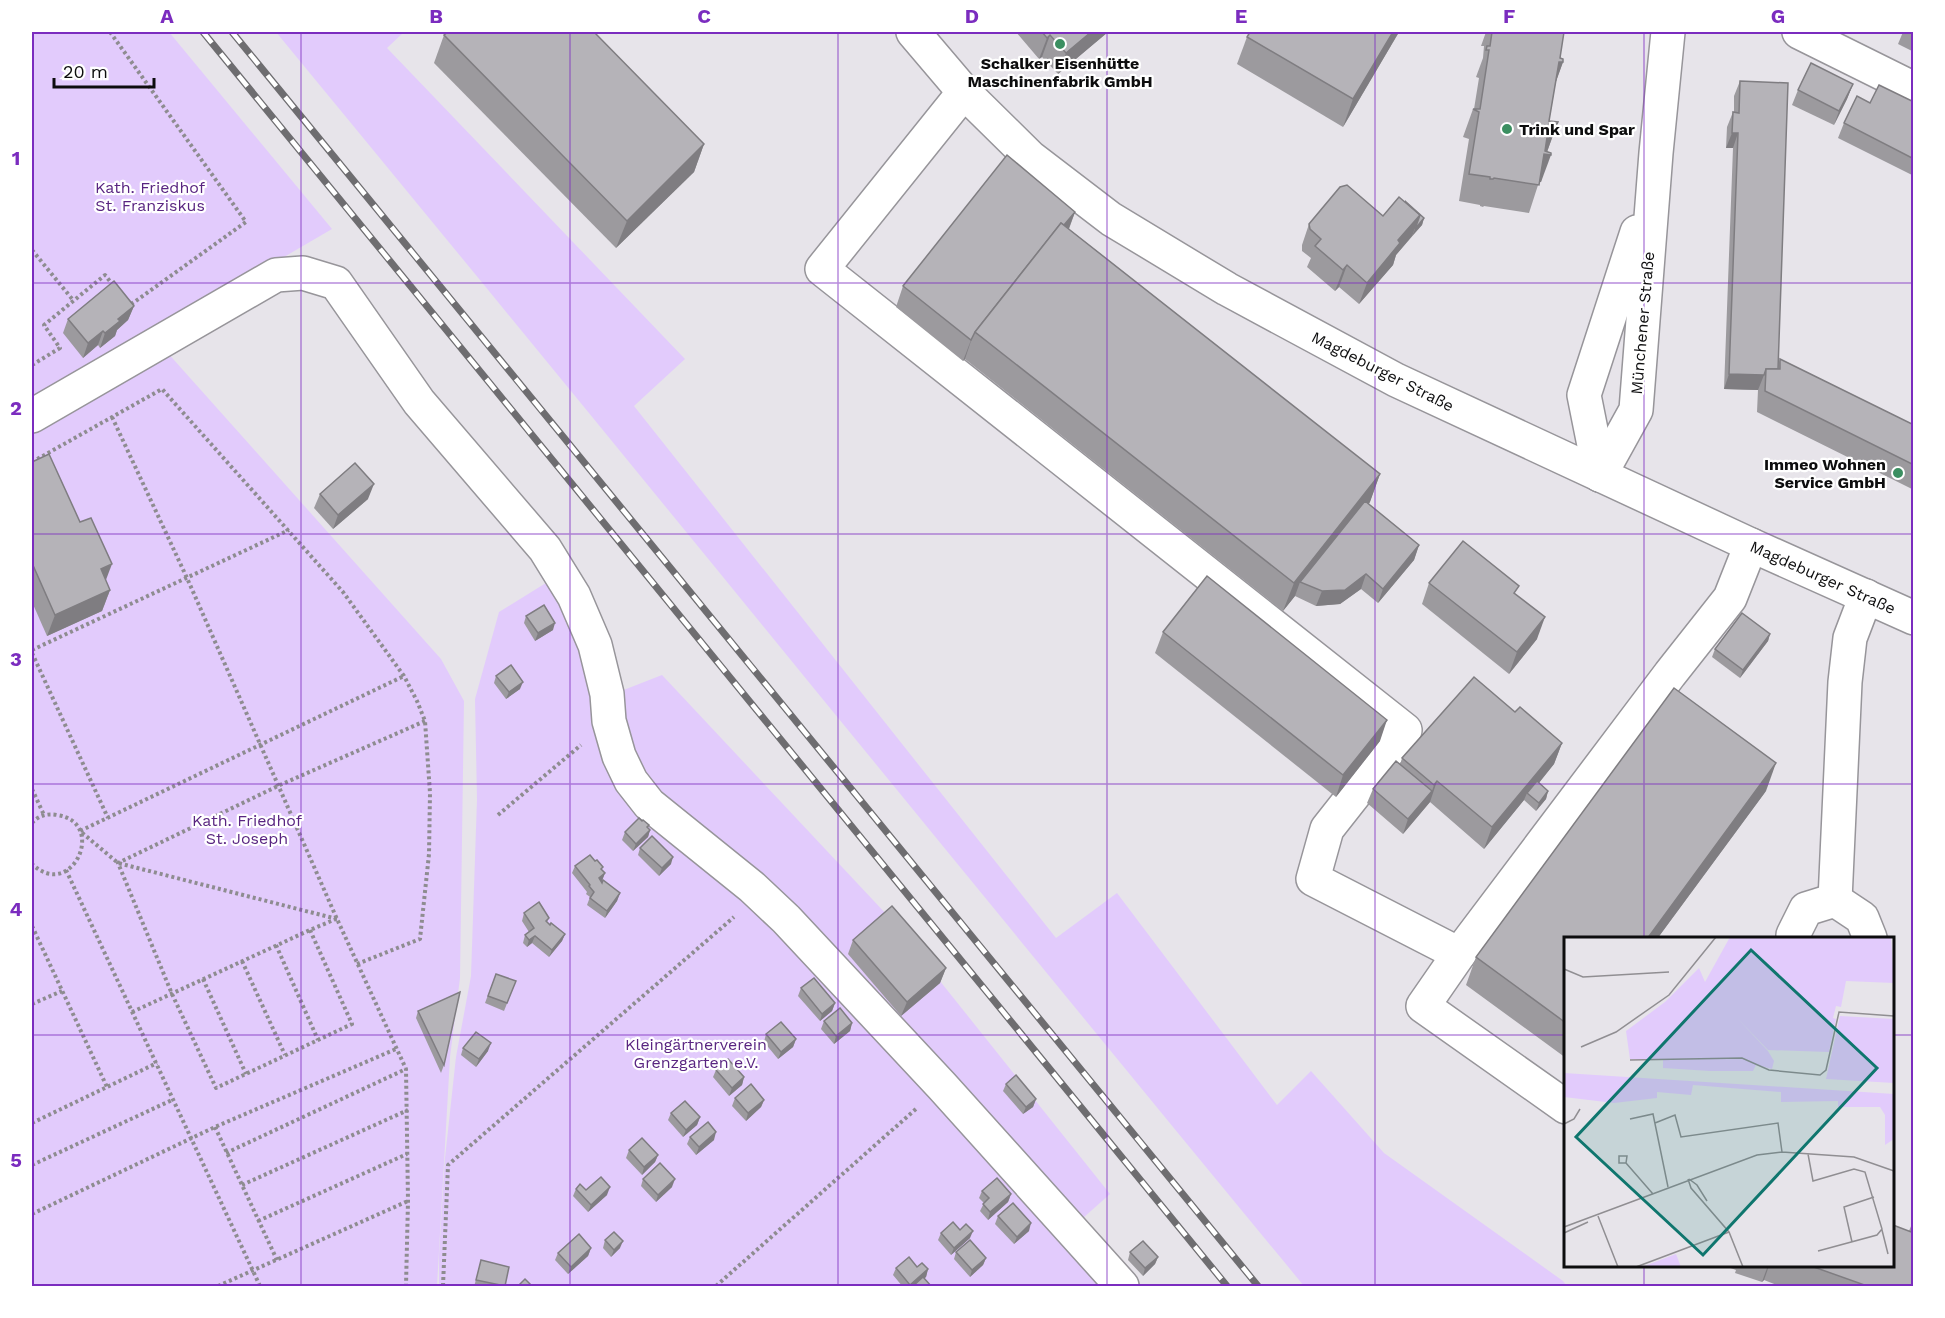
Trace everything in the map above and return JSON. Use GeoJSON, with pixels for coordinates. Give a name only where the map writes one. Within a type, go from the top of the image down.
{"type":"FeatureCollection","features":[{"type":"Feature","properties":{"kind":"street","name":"Magdeburger Straße"},"geometry":{"type":"LineString","coordinates":[[913,32],[964,92],[1030,157],[1120,225],[1227,289],[1396,380],[1914,618]]}},
{"type":"Feature","properties":{"kind":"street","name":"Münchener Straße"},"geometry":{"type":"LineString","coordinates":[[1600,475],[1636,410],[1668,32]]}},
{"type":"Feature","properties":{"kind":"street"},"geometry":{"type":"LineString","coordinates":[[1799,32],[1914,89]]}},
{"type":"Feature","properties":{"kind":"street"},"geometry":{"type":"LineString","coordinates":[[964,92],[822,269],[1405,730],[1327,829],[1313,879],[1459,954]]}},
{"type":"Feature","properties":{"kind":"street","name":"Münchener Straße"},"geometry":{"type":"LineString","coordinates":[[1600,475],[1584,394],[1637,231],[1656,153]]}},
{"type":"Feature","properties":{"kind":"street"},"geometry":{"type":"LineString","coordinates":[[32,416],[276,275],[303,273],[336,283],[419,402],[545,549],[574,596],[595,645],[608,694],[609,721],[619,756],[632,781],[649,804],[786,918],[942,1086],[1122,1287]]}},
{"type":"Feature","properties":{"kind":"street"},"geometry":{"type":"LineString","coordinates":[[1564,1106],[1423,1006],[1459,954],[1730,598],[1751,545]]}},
{"type":"Feature","properties":{"kind":"street"},"geometry":{"type":"LineString","coordinates":[[1835,900],[1845,682],[1850,638],[1866,596]]}},
{"type":"Feature","properties":{"kind":"street"},"geometry":{"type":"LineString","coordinates":[[1794,937],[1806,909],[1835,900]]}},
{"type":"Feature","properties":{"kind":"street"},"geometry":{"type":"LineString","coordinates":[[1835,900],[1862,918],[1869,937]]}},
{"type":"Feature","properties":{"kind":"path"},"geometry":{"type":"LineString","coordinates":[[110,32],[246,222],[129,306]]}},
{"type":"Feature","properties":{"kind":"path"},"geometry":{"type":"LineString","coordinates":[[32,250],[73,300]]}},
{"type":"Feature","properties":{"kind":"path"},"geometry":{"type":"LineString","coordinates":[[32,365],[60,348],[44,325],[105,275],[117,290]]}},
{"type":"Feature","properties":{"kind":"path"},"geometry":{"type":"LineString","coordinates":[[123,298],[141,325],[135,356]]}},
{"type":"Feature","properties":{"kind":"path"},"geometry":{"type":"LineString","coordinates":[[32,462],[162,389],[343,592],[404,676],[425,721],[430,793],[429,854],[420,939],[357,964]]}},
{"type":"Feature","properties":{"kind":"path"},"geometry":{"type":"LineString","coordinates":[[112,417],[187,578],[357,964],[406,1069],[408,1110],[406,1287]]}},
{"type":"Feature","properties":{"kind":"path"},"geometry":{"type":"LineString","coordinates":[[108,818],[32,652],[290,530]]}},
{"type":"Feature","properties":{"kind":"path"},"geometry":{"type":"LineString","coordinates":[[80,831],[404,676]]}},
{"type":"Feature","properties":{"kind":"path"},"geometry":{"type":"LineString","coordinates":[[118,863],[280,785],[425,721]]}},
{"type":"Feature","properties":{"kind":"path"},"geometry":{"type":"LineString","coordinates":[[498,816],[609,721]]}},
{"type":"Feature","properties":{"kind":"path"},"geometry":{"type":"LineString","coordinates":[[32,789],[44,815]]}},
{"type":"Feature","properties":{"kind":"path"},"geometry":{"type":"LineString","coordinates":[[32,824],[44,815],[60,815],[75,824],[80,831],[118,863],[337,919]]}},
{"type":"Feature","properties":{"kind":"path"},"geometry":{"type":"LineString","coordinates":[[32,864],[42,872],[50,873],[73,866],[81,854],[80,831]]}},
{"type":"Feature","properties":{"kind":"path"},"geometry":{"type":"LineString","coordinates":[[118,863],[172,994],[216,1088],[352,1024],[310,930]]}},
{"type":"Feature","properties":{"kind":"path"},"geometry":{"type":"LineString","coordinates":[[66,870],[260,1287]]}},
{"type":"Feature","properties":{"kind":"path"},"geometry":{"type":"LineString","coordinates":[[443,1287],[448,1165],[760,895]]}},
{"type":"Feature","properties":{"kind":"path"},"geometry":{"type":"LineString","coordinates":[[132,1012],[337,919]]}},
{"type":"Feature","properties":{"kind":"path"},"geometry":{"type":"LineString","coordinates":[[32,926],[107,1087]]}},
{"type":"Feature","properties":{"kind":"path"},"geometry":{"type":"LineString","coordinates":[[276,945],[318,1040]]}},
{"type":"Feature","properties":{"kind":"path"},"geometry":{"type":"LineString","coordinates":[[242,961],[285,1055]]}},
{"type":"Feature","properties":{"kind":"path"},"geometry":{"type":"LineString","coordinates":[[203,979],[246,1074]]}},
{"type":"Feature","properties":{"kind":"path"},"geometry":{"type":"LineString","coordinates":[[32,1004],[62,991]]}},
{"type":"Feature","properties":{"kind":"path"},"geometry":{"type":"LineString","coordinates":[[32,1214],[215,1127],[396,1049]]}},
{"type":"Feature","properties":{"kind":"path"},"geometry":{"type":"LineString","coordinates":[[32,1123],[157,1063]]}},
{"type":"Feature","properties":{"kind":"path"},"geometry":{"type":"LineString","coordinates":[[226,1153],[406,1069]]}},
{"type":"Feature","properties":{"kind":"path"},"geometry":{"type":"LineString","coordinates":[[716,1287],[942,1086]]}},
{"type":"Feature","properties":{"kind":"path"},"geometry":{"type":"LineString","coordinates":[[32,1165],[173,1100]]}},
{"type":"Feature","properties":{"kind":"path"},"geometry":{"type":"LineString","coordinates":[[242,1185],[408,1110]]}},
{"type":"Feature","properties":{"kind":"path"},"geometry":{"type":"LineString","coordinates":[[215,1127],[277,1260]]}},
{"type":"Feature","properties":{"kind":"path"},"geometry":{"type":"LineString","coordinates":[[258,1221],[407,1154]]}},
{"type":"Feature","properties":{"kind":"path"},"geometry":{"type":"LineString","coordinates":[[218,1287],[408,1200]]}},
{"type":"Feature","properties":{"kind":"green space","name":"Kath. Friedhof St. Franziskus"},"geometry":{"type":"Polygon","coordinates":[[[32,32],[169,32],[332,229],[32,404],[32,32]]]}},
{"type":"Feature","properties":{"kind":"green space"},"geometry":{"type":"Polygon","coordinates":[[[276,32],[404,32],[387,48],[685,359],[634,406],[1056,938],[1117,893],[1277,1105],[1311,1071],[1384,1153],[1567,1286],[1304,1286],[276,32]]]}},
{"type":"Feature","properties":{"kind":"green space","name":"Kath. Friedhof St. Joseph"},"geometry":{"type":"Polygon","coordinates":[[[166,351],[441,659],[464,701],[460,978],[450,1057],[437,1286],[32,1286],[32,430],[166,351]]]}},
{"type":"Feature","properties":{"kind":"green space","name":"Kleingärtnerverein Grenzgarten e.V."},"geometry":{"type":"Polygon","coordinates":[[[554,578],[616,693],[662,675],[888,916],[1110,1194],[1065,1234],[1112,1286],[439,1286],[445,1158],[456,1057],[471,976],[477,799],[475,699],[499,612],[554,578]]]}},
{"type":"Feature","properties":{"kind":"building"},"geometry":{"type":"Polygon","coordinates":[[[448,32],[594,32],[704,144],[627,221],[444,35],[448,32]]]}},
{"type":"Feature","properties":{"kind":"building"},"geometry":{"type":"Polygon","coordinates":[[[1042,32],[1091,32],[1066,53],[1050,35],[1047,38],[1042,32]]]}},
{"type":"Feature","properties":{"kind":"building"},"geometry":{"type":"Polygon","coordinates":[[[1250,32],[1393,32],[1353,99],[1247,37],[1250,32]]]}},
{"type":"Feature","properties":{"kind":"building","name":"Trink und Spar"},"geometry":{"type":"Polygon","coordinates":[[[1492,32],[1564,32],[1560,58],[1563,62],[1559,62],[1549,121],[1558,122],[1549,124],[1545,151],[1551,155],[1544,154],[1539,185],[1469,174],[1479,112],[1473,109],[1480,109],[1489,50],[1486,50],[1487,46],[1490,46],[1492,32]]]}},
{"type":"Feature","properties":{"kind":"building"},"geometry":{"type":"Polygon","coordinates":[[[1811,63],[1853,84],[1839,111],[1798,90],[1811,63]]]}},
{"type":"Feature","properties":{"kind":"building"},"geometry":{"type":"Polygon","coordinates":[[[1740,81],[1788,83],[1778,369],[1766,369],[1764,375],[1729,374],[1738,133],[1732,133],[1733,112],[1739,113],[1740,81]]]}},
{"type":"Feature","properties":{"kind":"building"},"geometry":{"type":"Polygon","coordinates":[[[1879,85],[1914,102],[1914,159],[1844,123],[1857,96],[1870,103],[1879,85]]]}},
{"type":"Feature","properties":{"kind":"building"},"geometry":{"type":"Polygon","coordinates":[[[1007,155],[1075,212],[1064,225],[1061,223],[971,340],[903,286],[1007,155]]]}},
{"type":"Feature","properties":{"kind":"building"},"geometry":{"type":"Polygon","coordinates":[[[1347,185],[1383,216],[1399,197],[1420,215],[1398,240],[1400,243],[1367,283],[1347,265],[1343,270],[1315,246],[1321,239],[1310,229],[1309,224],[1340,187],[1347,185]]]}},
{"type":"Feature","properties":{"kind":"building"},"geometry":{"type":"Polygon","coordinates":[[[1405,201],[1424,218],[1415,229],[1420,215],[1405,201]]]}},
{"type":"Feature","properties":{"kind":"building"},"geometry":{"type":"Polygon","coordinates":[[[1061,223],[1380,474],[1294,583],[975,332],[1061,223]]]}},
{"type":"Feature","properties":{"kind":"building"},"geometry":{"type":"Polygon","coordinates":[[[114,281],[134,306],[118,319],[120,321],[88,343],[68,319],[114,281]]]}},
{"type":"Feature","properties":{"kind":"building"},"geometry":{"type":"Polygon","coordinates":[[[1780,359],[1914,425],[1914,465],[1765,391],[1766,369],[1780,369],[1780,359]]]}},
{"type":"Feature","properties":{"kind":"building"},"geometry":{"type":"Polygon","coordinates":[[[49,454],[80,522],[91,518],[112,564],[101,569],[110,590],[55,615],[32,563],[32,462],[49,454]]]}},
{"type":"Feature","properties":{"kind":"building"},"geometry":{"type":"Polygon","coordinates":[[[355,463],[374,484],[338,515],[320,494],[355,463]]]}},
{"type":"Feature","properties":{"kind":"building"},"geometry":{"type":"Polygon","coordinates":[[[1365,501],[1419,545],[1383,589],[1366,574],[1345,590],[1322,591],[1300,582],[1365,501]]]}},
{"type":"Feature","properties":{"kind":"building"},"geometry":{"type":"Polygon","coordinates":[[[1463,541],[1519,586],[1514,593],[1545,617],[1517,652],[1429,583],[1463,541]]]}},
{"type":"Feature","properties":{"kind":"building"},"geometry":{"type":"Polygon","coordinates":[[[1207,576],[1387,720],[1343,775],[1163,632],[1207,576]]]}},
{"type":"Feature","properties":{"kind":"building"},"geometry":{"type":"Polygon","coordinates":[[[544,605],[555,623],[538,633],[526,616],[544,605]]]}},
{"type":"Feature","properties":{"kind":"building"},"geometry":{"type":"Polygon","coordinates":[[[1742,613],[1770,634],[1743,670],[1715,649],[1742,613]]]}},
{"type":"Feature","properties":{"kind":"building"},"geometry":{"type":"Polygon","coordinates":[[[511,665],[523,682],[509,692],[496,676],[511,665]]]}},
{"type":"Feature","properties":{"kind":"building"},"geometry":{"type":"Polygon","coordinates":[[[1474,677],[1515,712],[1520,707],[1562,743],[1492,827],[1437,781],[1434,785],[1402,758],[1474,677]]]}},
{"type":"Feature","properties":{"kind":"building"},"geometry":{"type":"Polygon","coordinates":[[[1674,688],[1776,763],[1648,937],[1564,937],[1564,1022],[1476,957],[1674,688]]]}},
{"type":"Feature","properties":{"kind":"building"},"geometry":{"type":"Polygon","coordinates":[[[1396,761],[1432,791],[1408,819],[1373,789],[1396,761]]]}},
{"type":"Feature","properties":{"kind":"building"},"geometry":{"type":"Polygon","coordinates":[[[1537,781],[1548,791],[1539,803],[1527,793],[1537,781]]]}},
{"type":"Feature","properties":{"kind":"building"},"geometry":{"type":"Polygon","coordinates":[[[639,818],[649,825],[647,827],[650,830],[636,844],[625,832],[639,818]]]}},
{"type":"Feature","properties":{"kind":"building"},"geometry":{"type":"Polygon","coordinates":[[[652,836],[673,857],[662,868],[640,848],[652,836]]]}},
{"type":"Feature","properties":{"kind":"building"},"geometry":{"type":"Polygon","coordinates":[[[590,855],[603,867],[601,869],[605,873],[599,878],[602,883],[603,880],[620,893],[607,911],[590,898],[594,892],[575,866],[590,855]]]}},
{"type":"Feature","properties":{"kind":"building"},"geometry":{"type":"Polygon","coordinates":[[[539,902],[549,918],[546,921],[565,934],[552,950],[535,936],[529,940],[525,935],[534,928],[524,913],[539,902]]]}},
{"type":"Feature","properties":{"kind":"building"},"geometry":{"type":"Polygon","coordinates":[[[892,906],[946,968],[907,1002],[853,940],[892,906]]]}},
{"type":"Feature","properties":{"kind":"building"},"geometry":{"type":"Polygon","coordinates":[[[496,974],[516,981],[507,1003],[488,996],[496,974]]]}},
{"type":"Feature","properties":{"kind":"building"},"geometry":{"type":"Polygon","coordinates":[[[814,978],[835,1003],[822,1014],[801,988],[814,978]]]}},
{"type":"Feature","properties":{"kind":"building"},"geometry":{"type":"Polygon","coordinates":[[[460,992],[444,1065],[418,1011],[460,992]]]}},
{"type":"Feature","properties":{"kind":"building"},"geometry":{"type":"Polygon","coordinates":[[[840,1008],[852,1023],[836,1036],[824,1021],[840,1008]]]}},
{"type":"Feature","properties":{"kind":"building"},"geometry":{"type":"Polygon","coordinates":[[[781,1022],[796,1039],[781,1052],[766,1034],[781,1022]]]}},
{"type":"Feature","properties":{"kind":"building"},"geometry":{"type":"Polygon","coordinates":[[[476,1032],[491,1043],[479,1059],[463,1048],[476,1032]]]}},
{"type":"Feature","properties":{"kind":"building"},"geometry":{"type":"Polygon","coordinates":[[[728,1059],[744,1077],[732,1088],[716,1070],[728,1059]]]}},
{"type":"Feature","properties":{"kind":"building"},"geometry":{"type":"Polygon","coordinates":[[[1016,1075],[1036,1099],[1026,1107],[1006,1084],[1016,1075]]]}},
{"type":"Feature","properties":{"kind":"building"},"geometry":{"type":"Polygon","coordinates":[[[751,1084],[764,1100],[748,1113],[735,1098],[751,1084]]]}},
{"type":"Feature","properties":{"kind":"building"},"geometry":{"type":"Polygon","coordinates":[[[685,1101],[700,1117],[686,1130],[671,1113],[685,1101]]]}},
{"type":"Feature","properties":{"kind":"building"},"geometry":{"type":"Polygon","coordinates":[[[708,1122],[716,1132],[699,1147],[690,1137],[708,1122]]]}},
{"type":"Feature","properties":{"kind":"building"},"geometry":{"type":"Polygon","coordinates":[[[642,1138],[658,1155],[644,1167],[629,1150],[642,1138]]]}},
{"type":"Feature","properties":{"kind":"building"},"geometry":{"type":"Polygon","coordinates":[[[660,1163],[675,1179],[658,1195],[643,1179],[660,1163]]]}},
{"type":"Feature","properties":{"kind":"building"},"geometry":{"type":"Polygon","coordinates":[[[601,1177],[610,1187],[591,1205],[576,1189],[580,1184],[586,1190],[601,1177]]]}},
{"type":"Feature","properties":{"kind":"building"},"geometry":{"type":"Polygon","coordinates":[[[997,1178],[1011,1194],[990,1212],[983,1204],[989,1198],[982,1191],[997,1178]]]}},
{"type":"Feature","properties":{"kind":"building"},"geometry":{"type":"Polygon","coordinates":[[[1013,1203],[1031,1223],[1017,1237],[998,1216],[1013,1203]]]}},
{"type":"Feature","properties":{"kind":"building"},"geometry":{"type":"Polygon","coordinates":[[[953,1222],[960,1230],[966,1224],[973,1231],[954,1248],[941,1233],[953,1222]]]}},
{"type":"Feature","properties":{"kind":"building"},"geometry":{"type":"Polygon","coordinates":[[[1894,1225],[1914,1233],[1914,1287],[1870,1287],[1814,1267],[1894,1267],[1894,1225]]]}},
{"type":"Feature","properties":{"kind":"building"},"geometry":{"type":"Polygon","coordinates":[[[614,1232],[623,1241],[614,1250],[605,1240],[614,1232]]]}},
{"type":"Feature","properties":{"kind":"building"},"geometry":{"type":"Polygon","coordinates":[[[579,1234],[591,1248],[571,1267],[558,1253],[579,1234]]]}},
{"type":"Feature","properties":{"kind":"building"},"geometry":{"type":"Polygon","coordinates":[[[970,1240],[986,1258],[972,1270],[956,1252],[970,1240]]]}},
{"type":"Feature","properties":{"kind":"building"},"geometry":{"type":"Polygon","coordinates":[[[1143,1241],[1158,1257],[1145,1268],[1130,1252],[1143,1241]]]}},
{"type":"Feature","properties":{"kind":"building"},"geometry":{"type":"Polygon","coordinates":[[[909,1257],[917,1267],[922,1263],[928,1269],[910,1285],[896,1268],[909,1257]]]}},
{"type":"Feature","properties":{"kind":"building"},"geometry":{"type":"Polygon","coordinates":[[[481,1260],[509,1267],[505,1286],[476,1280],[481,1260]]]}},
{"type":"Feature","properties":{"kind":"building"},"geometry":{"type":"Polygon","coordinates":[[[923,1277],[932,1287],[912,1287],[923,1277]]]}},
{"type":"Feature","properties":{"kind":"building"},"geometry":{"type":"Polygon","coordinates":[[[525,1279],[533,1287],[517,1287],[525,1279]]]}},
{"type":"Feature","properties":{"kind":"railway"},"geometry":{"type":"LineString","coordinates":[[203,32],[1227,1286]]}},
{"type":"Feature","properties":{"kind":"railway"},"geometry":{"type":"LineString","coordinates":[[232,32],[1258,1286]]}},
{"type":"Feature","properties":{"kind":"place","name":"Schalker Eisenhütte Maschinenfabrik GmbH"},"geometry":{"type":"Point","coordinates":[1060,44]}},
{"type":"Feature","properties":{"kind":"place","name":"Trink und Spar"},"geometry":{"type":"Point","coordinates":[1507,129]}},
{"type":"Feature","properties":{"kind":"place","name":"Immeo Wohnen Service GmbH"},"geometry":{"type":"Point","coordinates":[1898,473]}}]}
